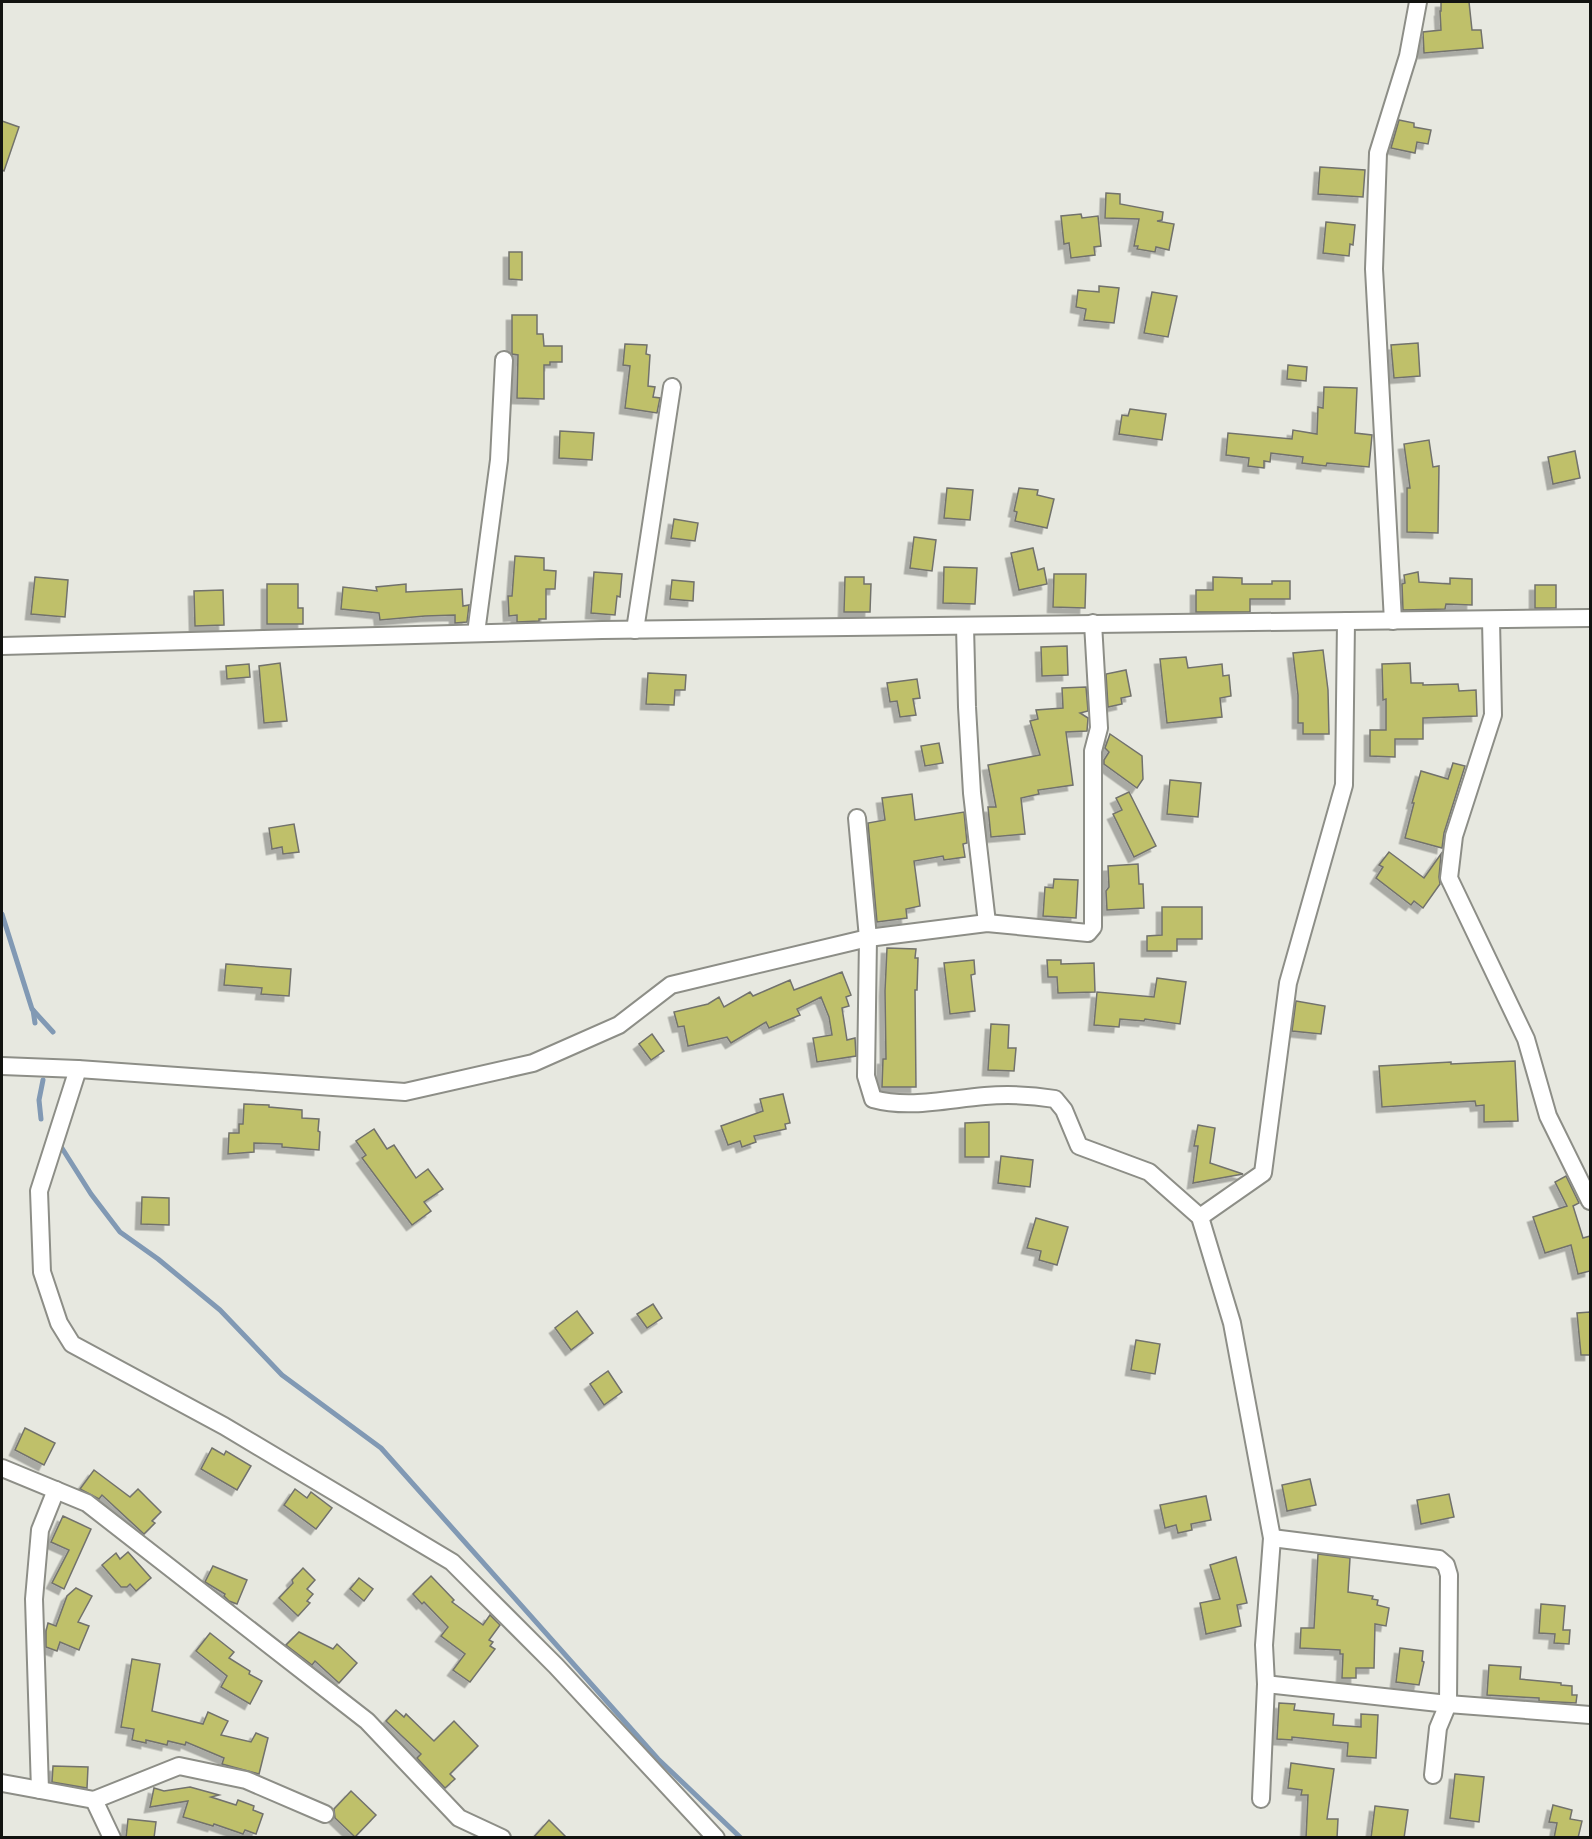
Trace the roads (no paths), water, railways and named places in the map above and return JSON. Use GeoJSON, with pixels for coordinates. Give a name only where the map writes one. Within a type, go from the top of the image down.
{"type":"FeatureCollection","features":[{"type":"Feature","properties":{"kind":"street"},"geometry":{"type":"LineString","coordinates":[[1393,621],[1374,269],[1378,153],[1408,56],[1418,2]]}},
{"type":"Feature","properties":{"kind":"street"},"geometry":{"type":"LineString","coordinates":[[476,633],[500,460],[504,360]]}},
{"type":"Feature","properties":{"kind":"street"},"geometry":{"type":"LineString","coordinates":[[635,630],[672,387]]}},
{"type":"Feature","properties":{"kind":"street"},"geometry":{"type":"LineString","coordinates":[[2,646],[635,630],[1590,618]]}},
{"type":"Feature","properties":{"kind":"street"},"geometry":{"type":"LineString","coordinates":[[1491,620],[1493,715],[1454,836],[1449,878],[1526,1039],[1548,1116],[1590,1201]]}},
{"type":"Feature","properties":{"kind":"street"},"geometry":{"type":"LineString","coordinates":[[1200,1217],[1263,1173],[1288,983],[1344,785],[1346,621]]}},
{"type":"Feature","properties":{"kind":"street"},"geometry":{"type":"LineString","coordinates":[[2,1066],[78,1069],[405,1092],[533,1063],[619,1025],[671,985],[868,938],[987,923],[1088,933],[1092,927],[1093,751],[1099,728],[1093,623]]}},
{"type":"Feature","properties":{"kind":"street"},"geometry":{"type":"LineString","coordinates":[[965,626],[972,793],[987,923]]}},
{"type":"Feature","properties":{"kind":"street"},"geometry":{"type":"LineString","coordinates":[[857,818],[868,938],[866,1076],[873,1099],[902,1104],[986,1096],[1018,1095],[1054,1099],[1064,1110],[1079,1146],[1149,1172],[1200,1217],[1232,1323],[1272,1538],[1264,1645],[1266,1684],[1261,1799]]}},
{"type":"Feature","properties":{"kind":"street"},"geometry":{"type":"LineString","coordinates":[[78,1069],[39,1191],[42,1272],[59,1323],[72,1344],[224,1426],[452,1562],[556,1666],[716,1838]]}},
{"type":"Feature","properties":{"kind":"street"},"geometry":{"type":"LineString","coordinates":[[2,1468],[87,1503],[368,1721],[459,1818],[502,1838]]}},
{"type":"Feature","properties":{"kind":"street"},"geometry":{"type":"LineString","coordinates":[[40,1790],[34,1599],[40,1530],[56,1490]]}},
{"type":"Feature","properties":{"kind":"street"},"geometry":{"type":"LineString","coordinates":[[1272,1538],[1439,1559],[1446,1565],[1449,1575],[1448,1704],[1438,1728],[1433,1775]]}},
{"type":"Feature","properties":{"kind":"street"},"geometry":{"type":"LineString","coordinates":[[1266,1684],[1448,1704],[1590,1715]]}},
{"type":"Feature","properties":{"kind":"street"},"geometry":{"type":"LineString","coordinates":[[2,1783],[94,1800],[178,1766],[246,1780],[325,1814]]}},
{"type":"Feature","properties":{"kind":"street"},"geometry":{"type":"LineString","coordinates":[[94,1800],[112,1838]]}},
{"type":"Feature","properties":{"kind":"waterway"},"geometry":{"type":"LineString","coordinates":[[2,914],[32,1009],[53,1032]]}},
{"type":"Feature","properties":{"kind":"waterway"},"geometry":{"type":"LineString","coordinates":[[33,1010],[35,1023]]}},
{"type":"Feature","properties":{"kind":"waterway"},"geometry":{"type":"LineString","coordinates":[[41,1119],[39,1100],[43,1080]]}},
{"type":"Feature","properties":{"kind":"waterway"},"geometry":{"type":"LineString","coordinates":[[60,1145],[91,1194],[120,1232],[158,1259],[220,1310],[282,1375],[381,1448],[658,1759],[741,1838]]}}]}
